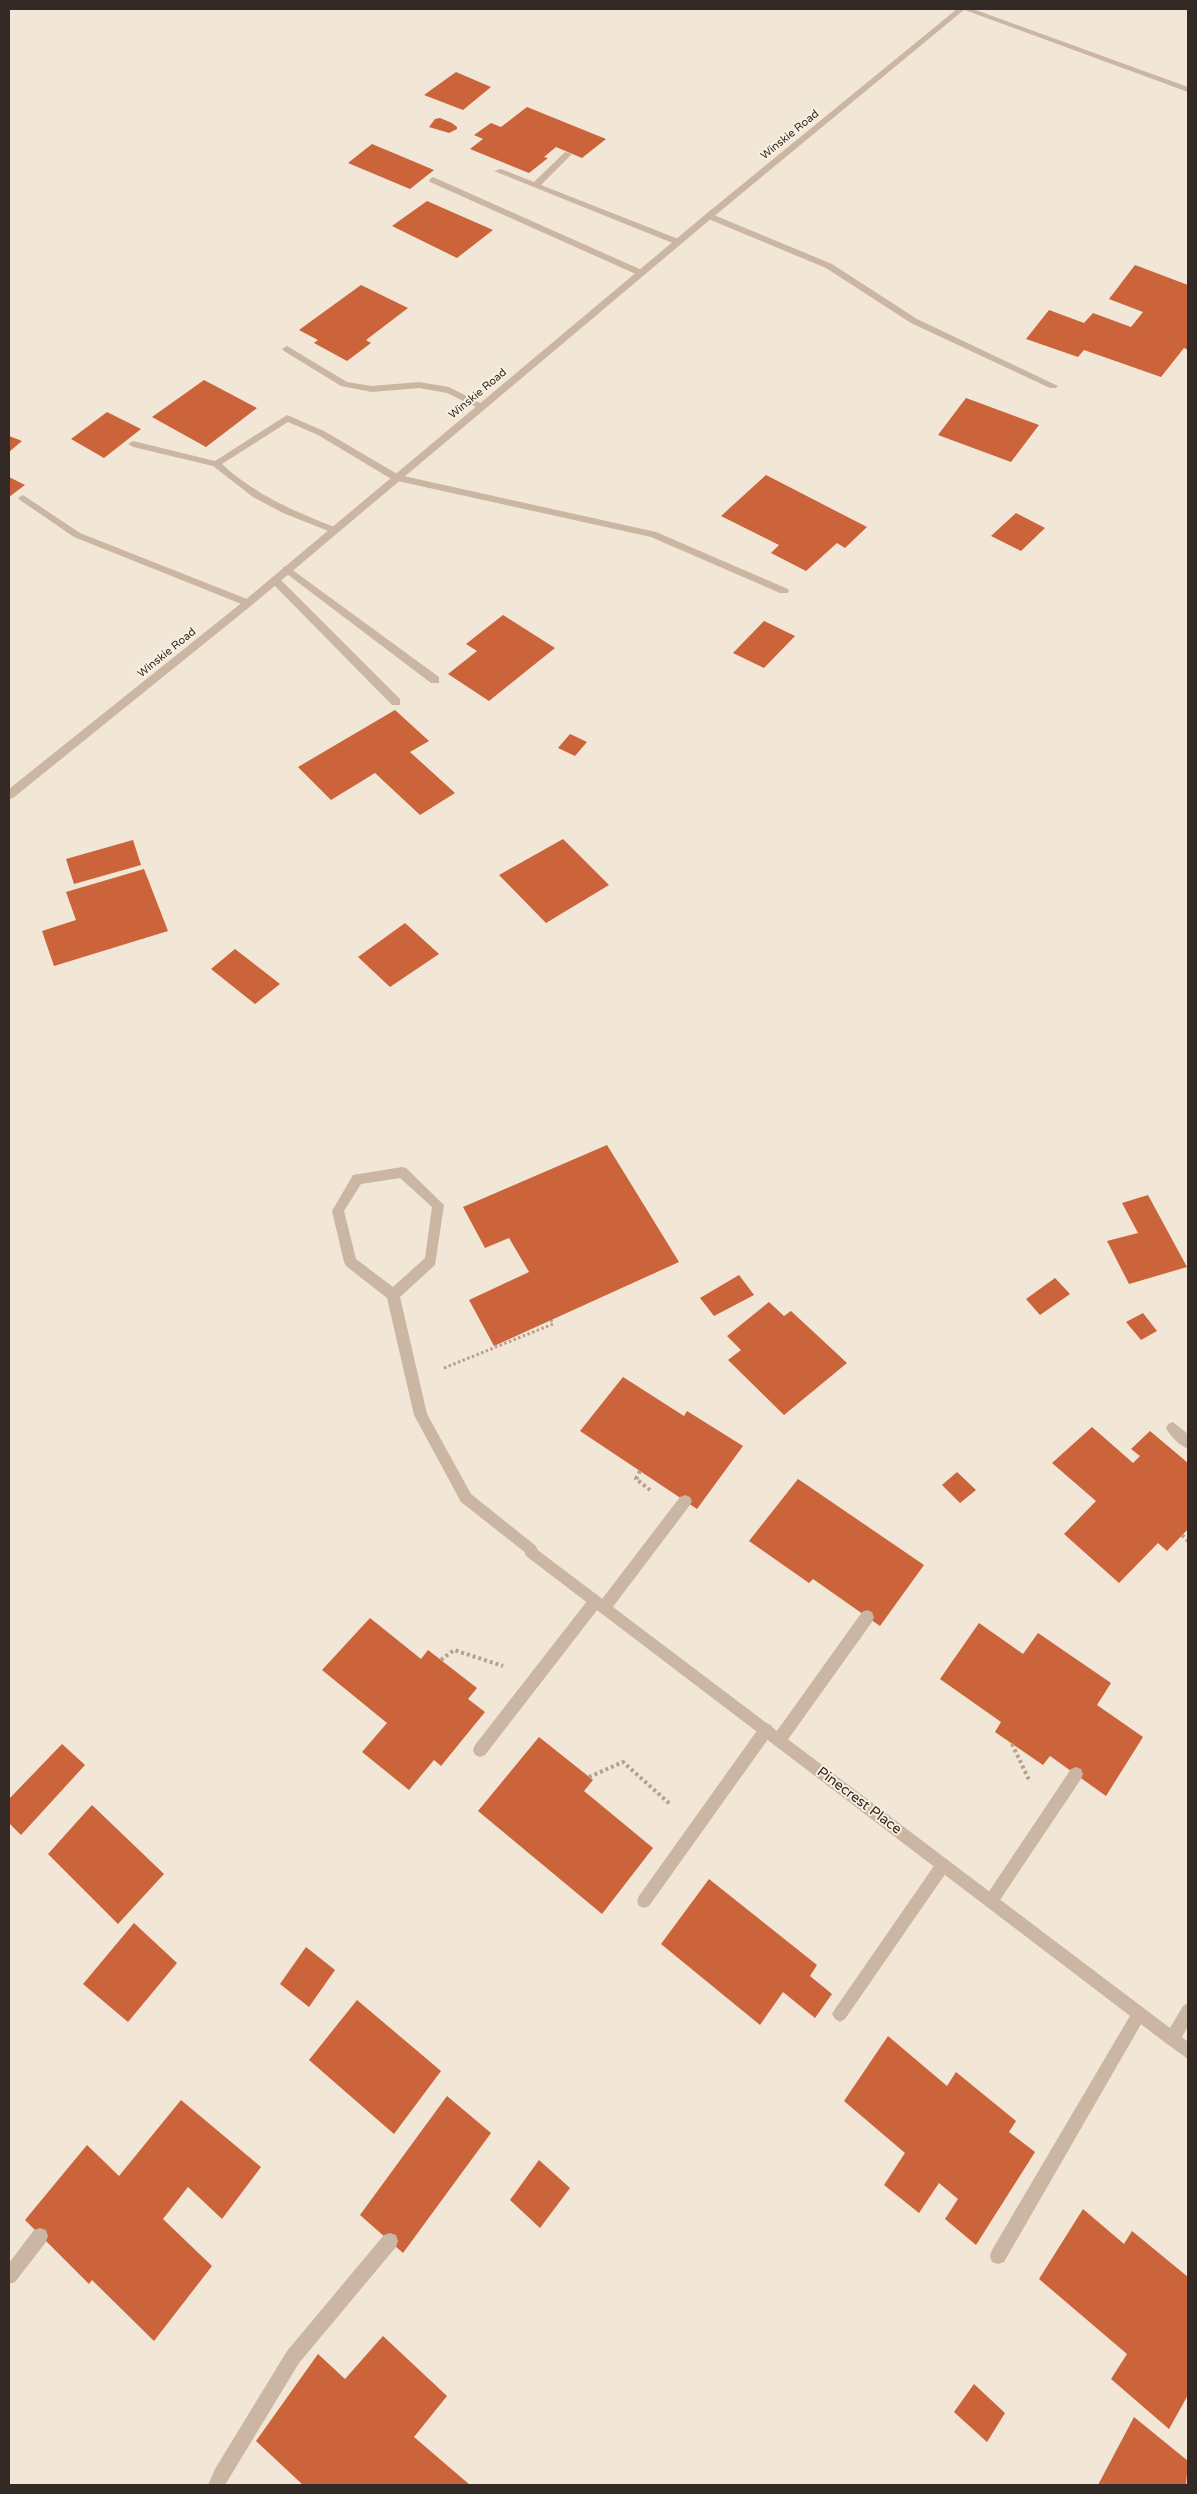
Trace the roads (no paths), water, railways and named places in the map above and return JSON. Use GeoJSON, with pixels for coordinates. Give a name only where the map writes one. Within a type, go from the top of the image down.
{"type":"FeatureCollection","features":[{"type":"Feature","properties":{"kind":"street","name":"Winskie Road"},"geometry":{"type":"LineString","coordinates":[[9,796],[248,603],[709,216],[961,9]]}},
{"type":"Feature","properties":{"kind":"street"},"geometry":{"type":"LineString","coordinates":[[966,9],[1188,90]]}},
{"type":"Feature","properties":{"kind":"street"},"geometry":{"type":"LineString","coordinates":[[534,186],[568,154]]}},
{"type":"Feature","properties":{"kind":"street"},"geometry":{"type":"LineString","coordinates":[[498,172],[678,242]]}},
{"type":"Feature","properties":{"kind":"street"},"geometry":{"type":"LineString","coordinates":[[433,180],[641,273]]}},
{"type":"Feature","properties":{"kind":"street"},"geometry":{"type":"LineString","coordinates":[[709,216],[829,266],[914,321],[1053,386]]}},
{"type":"Feature","properties":{"kind":"street"},"geometry":{"type":"LineString","coordinates":[[287,348],[344,384],[372,389],[419,385],[448,390],[482,406]]}},
{"type":"Feature","properties":{"kind":"street"},"geometry":{"type":"LineString","coordinates":[[216,464],[287,418],[321,433],[396,478],[653,534],[784,591]]}},
{"type":"Feature","properties":{"kind":"street"},"geometry":{"type":"LineString","coordinates":[[133,444],[216,464],[225,473],[282,510],[334,530]]}},
{"type":"Feature","properties":{"kind":"street"},"geometry":{"type":"LineString","coordinates":[[23,498],[77,535],[248,603]]}},
{"type":"Feature","properties":{"kind":"street"},"geometry":{"type":"LineString","coordinates":[[288,569],[435,680]]}},
{"type":"Feature","properties":{"kind":"street"},"geometry":{"type":"LineString","coordinates":[[275,580],[396,702]]}},
{"type":"Feature","properties":{"kind":"street"},"geometry":{"type":"LineString","coordinates":[[402,1172],[438,1205],[431,1261],[393,1295],[350,1262],[338,1210],[357,1180],[402,1172]]}},
{"type":"Feature","properties":{"kind":"street","name":"Pinecrest Place"},"geometry":{"type":"LineString","coordinates":[[393,1295],[421,1414],[466,1498],[600,1604],[1188,2051]]}},
{"type":"Feature","properties":{"kind":"street"},"geometry":{"type":"LineString","coordinates":[[1173,1428],[1188,1443]]}},
{"type":"Feature","properties":{"kind":"street"},"geometry":{"type":"LineString","coordinates":[[480,1750],[536,1678],[685,1501]]}},
{"type":"Feature","properties":{"kind":"street"},"geometry":{"type":"LineString","coordinates":[[779,1740],[866,1617]]}},
{"type":"Feature","properties":{"kind":"street"},"geometry":{"type":"LineString","coordinates":[[644,1901],[766,1730]]}},
{"type":"Feature","properties":{"kind":"street"},"geometry":{"type":"LineString","coordinates":[[991,1901],[1076,1774]]}},
{"type":"Feature","properties":{"kind":"street"},"geometry":{"type":"LineString","coordinates":[[840,2014],[943,1865]]}},
{"type":"Feature","properties":{"kind":"street"},"geometry":{"type":"LineString","coordinates":[[1172,2039],[1188,2011]]}},
{"type":"Feature","properties":{"kind":"street"},"geometry":{"type":"LineString","coordinates":[[998,2256],[1139,2014]]}},
{"type":"Feature","properties":{"kind":"street"},"geometry":{"type":"LineString","coordinates":[[9,2276],[40,2236]]}},
{"type":"Feature","properties":{"kind":"street"},"geometry":{"type":"LineString","coordinates":[[216,2485],[293,2357],[390,2241]]}}]}
